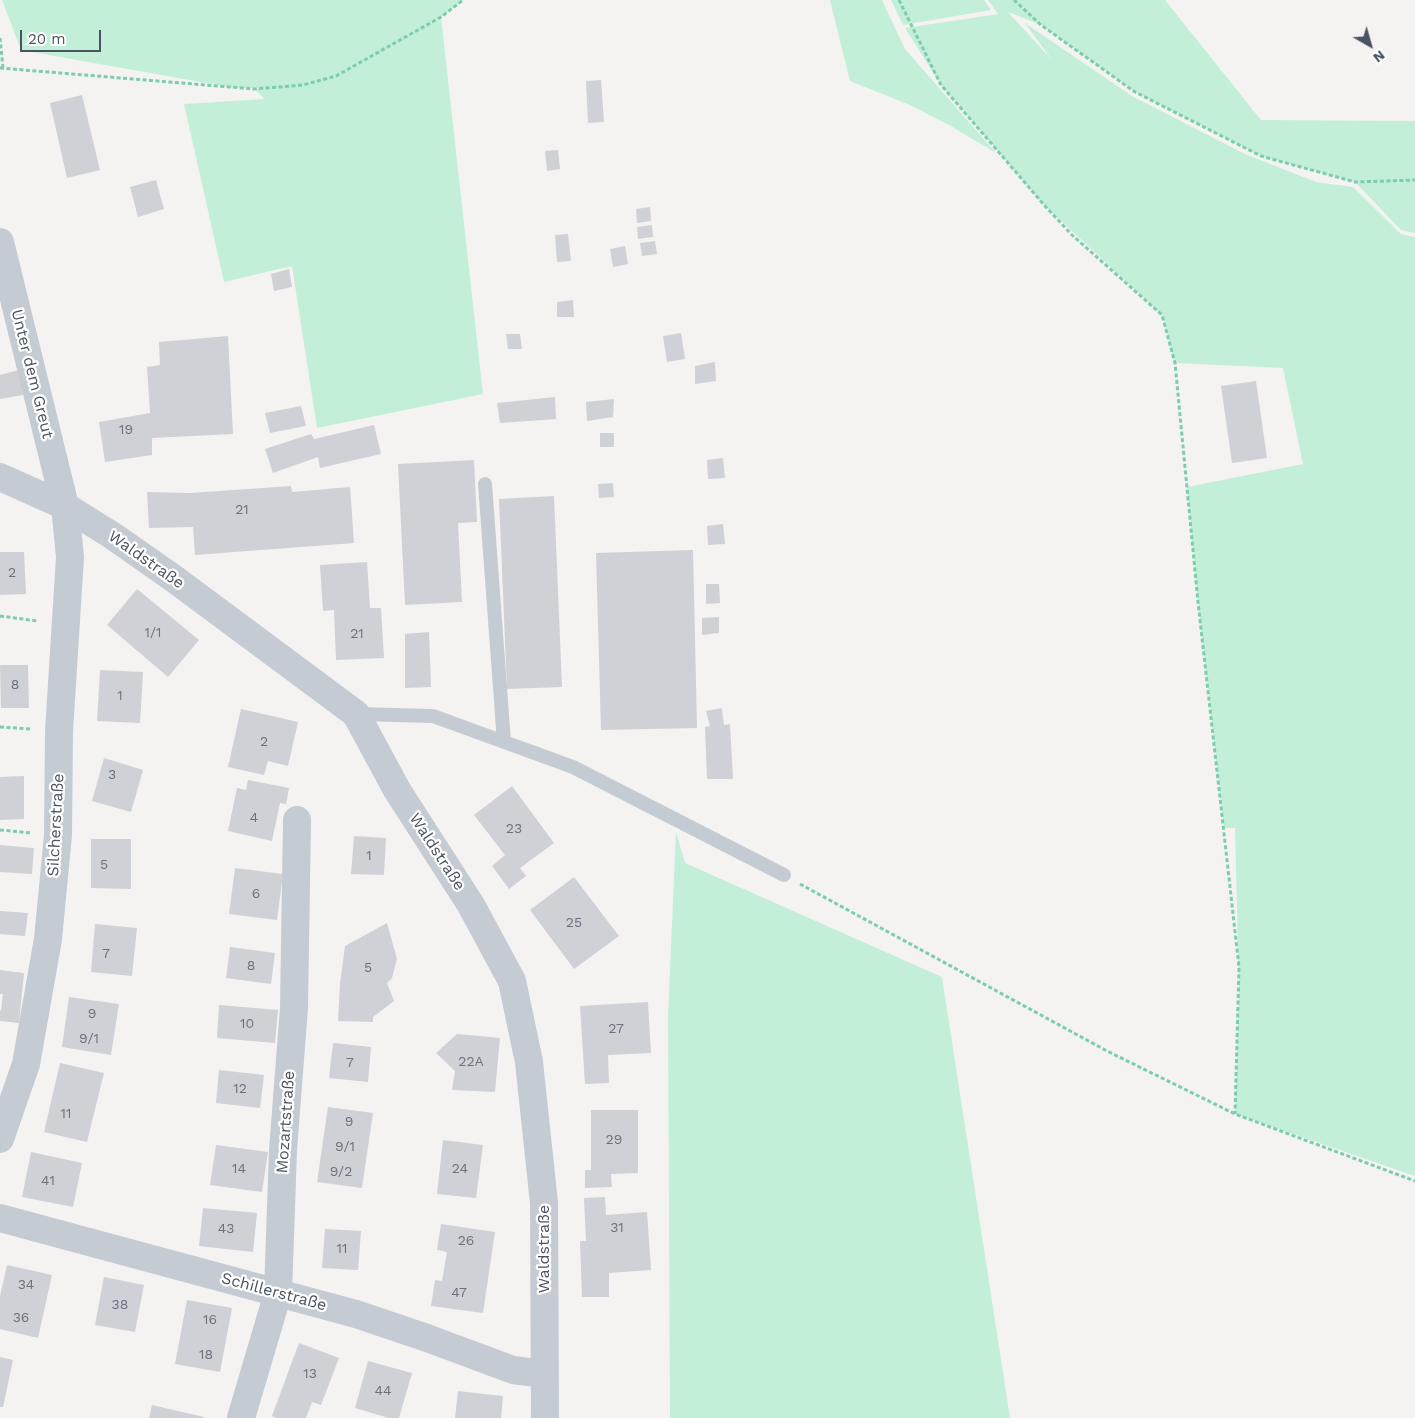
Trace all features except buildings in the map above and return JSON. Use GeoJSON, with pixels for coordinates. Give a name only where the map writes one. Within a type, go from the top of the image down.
{"type":"FeatureCollection","features":[{"type":"Feature","properties":{"kind":"street","name":"Unter dem Greut"},"geometry":{"type":"LineString","coordinates":[[0,242],[65,506]]}},
{"type":"Feature","properties":{"kind":"street","name":"Waldstraße"},"geometry":{"type":"LineString","coordinates":[[0,477],[65,506],[173,578],[356,714],[397,790],[471,905],[512,981],[529,1062],[544,1203],[545,1418]]}},
{"type":"Feature","properties":{"kind":"street","name":"Silcherstraße"},"geometry":{"type":"LineString","coordinates":[[0,1139],[26,1064],[48,939],[58,835],[60,731],[70,558],[65,506]]}},
{"type":"Feature","properties":{"kind":"street","name":"Mozartstraße"},"geometry":{"type":"LineString","coordinates":[[241,1418],[278,1293],[283,1150],[294,1008],[297,820]]}},
{"type":"Feature","properties":{"kind":"street","name":"Schillerstraße"},"geometry":{"type":"LineString","coordinates":[[0,1218],[374,1320],[513,1370],[544,1374]]}},
{"type":"Feature","properties":{"kind":"lane"},"geometry":{"type":"LineString","coordinates":[[485,484],[504,742]]}},
{"type":"Feature","properties":{"kind":"lane"},"geometry":{"type":"LineString","coordinates":[[356,714],[433,716],[573,767],[784,875]]}},
{"type":"Feature","properties":{"kind":"path"},"geometry":{"type":"LineString","coordinates":[[0,38],[1,68],[254,89],[303,85],[336,76],[441,17],[463,0]]}},
{"type":"Feature","properties":{"kind":"path"},"geometry":{"type":"LineString","coordinates":[[900,0],[941,85],[1072,235],[1162,315],[1177,376],[1198,602],[1239,967],[1234,1114]]}},
{"type":"Feature","properties":{"kind":"path"},"geometry":{"type":"LineString","coordinates":[[1014,0],[1041,25],[1135,92],[1261,156],[1355,182],[1415,180]]}},
{"type":"Feature","properties":{"kind":"path"},"geometry":{"type":"LineString","coordinates":[[0,616],[66,625]]}},
{"type":"Feature","properties":{"kind":"path"},"geometry":{"type":"LineString","coordinates":[[784,875],[1099,1046],[1234,1114],[1415,1181]]}},
{"type":"Feature","properties":{"kind":"green space"},"geometry":{"type":"Polygon","coordinates":[[[2,0],[463,0],[441,17],[483,394],[317,428],[292,266],[224,282],[184,104],[265,99],[254,89],[260,88],[234,88],[21,50],[2,0]]]}},
{"type":"Feature","properties":{"kind":"green space"},"geometry":{"type":"Polygon","coordinates":[[[830,0],[882,0],[905,49],[996,153],[949,125],[910,105],[850,81],[830,0]]]}},
{"type":"Feature","properties":{"kind":"green space"},"geometry":{"type":"Polygon","coordinates":[[[891,0],[984,0],[991,10],[903,25],[891,0]]]}},
{"type":"Feature","properties":{"kind":"green space"},"geometry":{"type":"Polygon","coordinates":[[[988,0],[1165,0],[1261,120],[1415,121],[1415,233],[1401,230],[1355,182],[1261,156],[1135,92],[1041,25],[1008,12],[1052,60],[1025,23],[1132,96],[1245,154],[1316,182],[1353,187],[1401,234],[1415,237],[1415,1176],[1235,1114],[1239,989],[1235,828],[1224,828],[1187,487],[1303,464],[1283,368],[1175,363],[1162,315],[1045,206],[941,85],[905,28],[998,14],[988,0]]]}},
{"type":"Feature","properties":{"kind":"green space"},"geometry":{"type":"Polygon","coordinates":[[[676,832],[685,863],[942,977],[1010,1418],[670,1418],[668,1016],[676,832]]]}}]}
